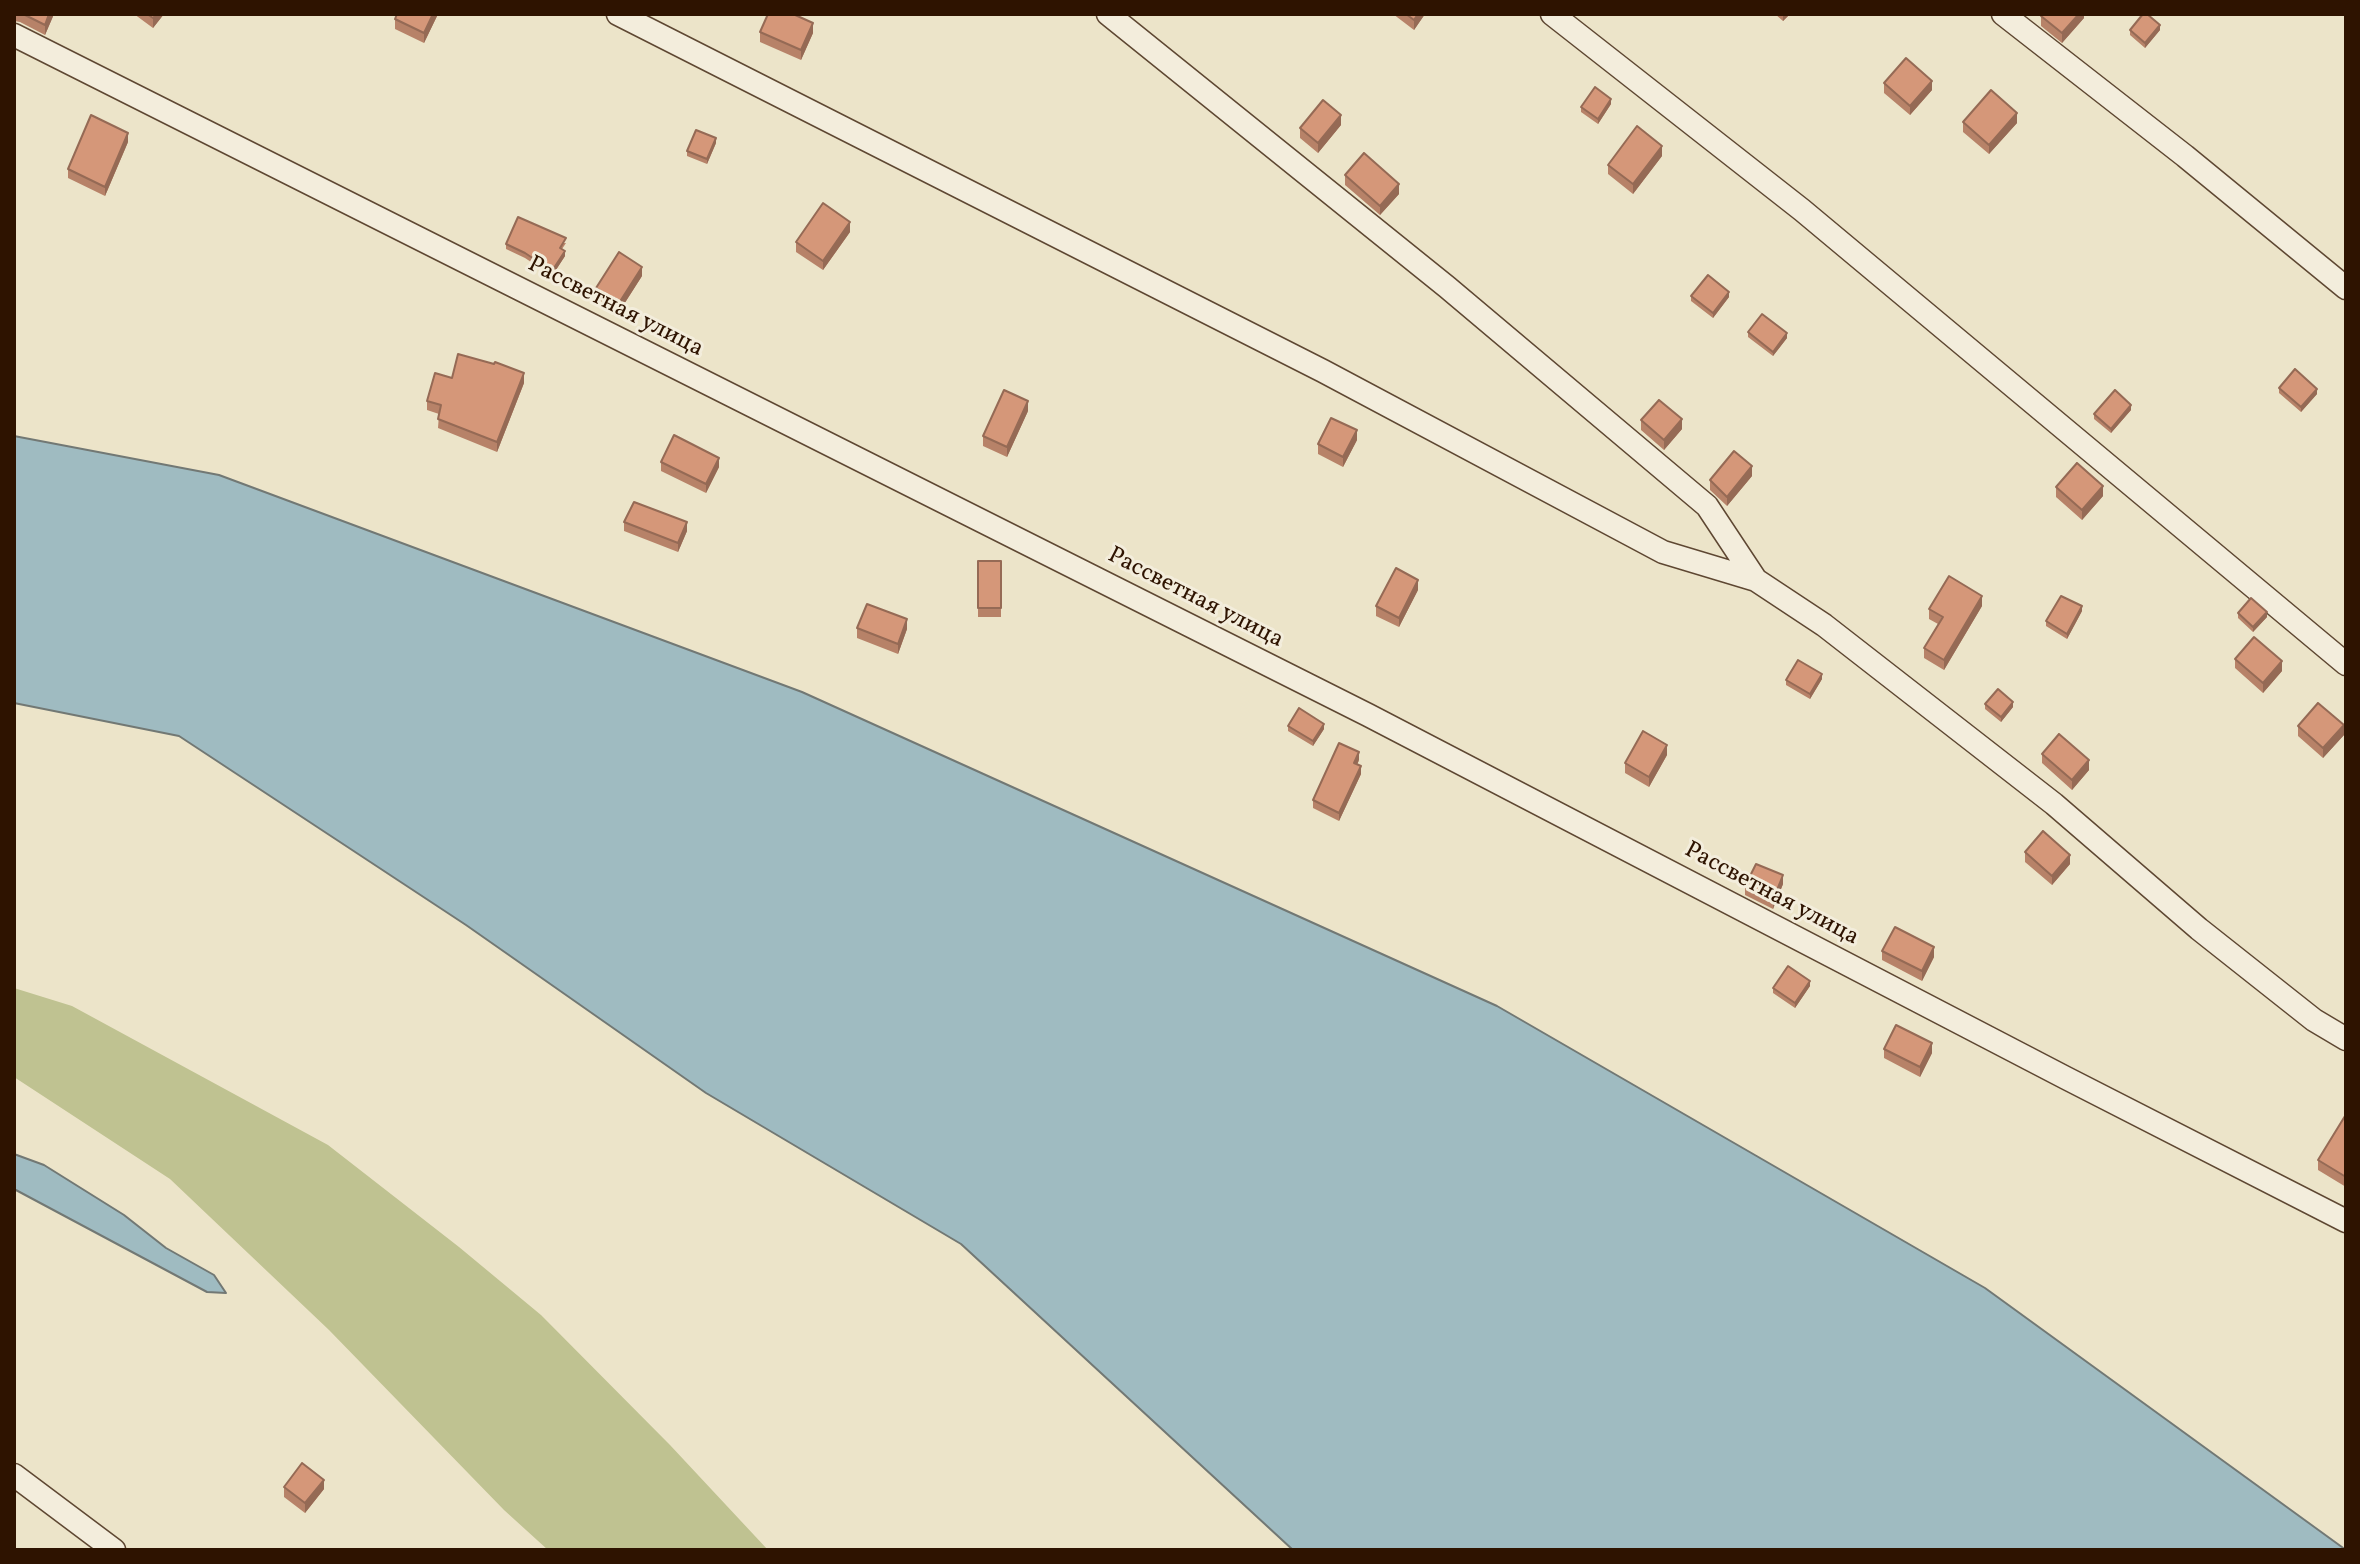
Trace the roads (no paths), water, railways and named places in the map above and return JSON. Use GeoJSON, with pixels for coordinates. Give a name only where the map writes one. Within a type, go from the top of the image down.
{"type":"FeatureCollection","features":[{"type":"Feature","properties":{"kind":"street"},"geometry":{"type":"LineString","coordinates":[[618,14],[1323,371],[1663,552],[1756,580],[1837,634],[2054,804],[2199,929],[2314,1020],[2346,1039]]}},
{"type":"Feature","properties":{"kind":"street"},"geometry":{"type":"LineString","coordinates":[[1108,14],[1447,287],[1707,506],[1756,580]]}},
{"type":"Feature","properties":{"kind":"street"},"geometry":{"type":"LineString","coordinates":[[1552,14],[1802,210],[2346,664]]}},
{"type":"Feature","properties":{"kind":"street"},"geometry":{"type":"LineString","coordinates":[[2003,14],[2185,156],[2346,288]]}},
{"type":"Feature","properties":{"kind":"street","name":"Рассветная улица"},"geometry":{"type":"LineString","coordinates":[[14,35],[1368,715],[2346,1221]]}},
{"type":"Feature","properties":{"kind":"street"},"geometry":{"type":"LineString","coordinates":[[14,1475],[114,1550]]}},
{"type":"Feature","properties":{"kind":"water"},"geometry":{"type":"Polygon","coordinates":[[[14,436],[219,475],[802,692],[1497,1006],[1985,1288],[2346,1550],[1293,1550],[961,1244],[706,1093],[466,925],[179,736],[14,703],[14,436]]]}},
{"type":"Feature","properties":{"kind":"water"},"geometry":{"type":"Polygon","coordinates":[[[14,1154],[44,1165],[124,1215],[166,1248],[214,1275],[226,1293],[207,1292],[14,1189],[14,1154]]]}}]}
